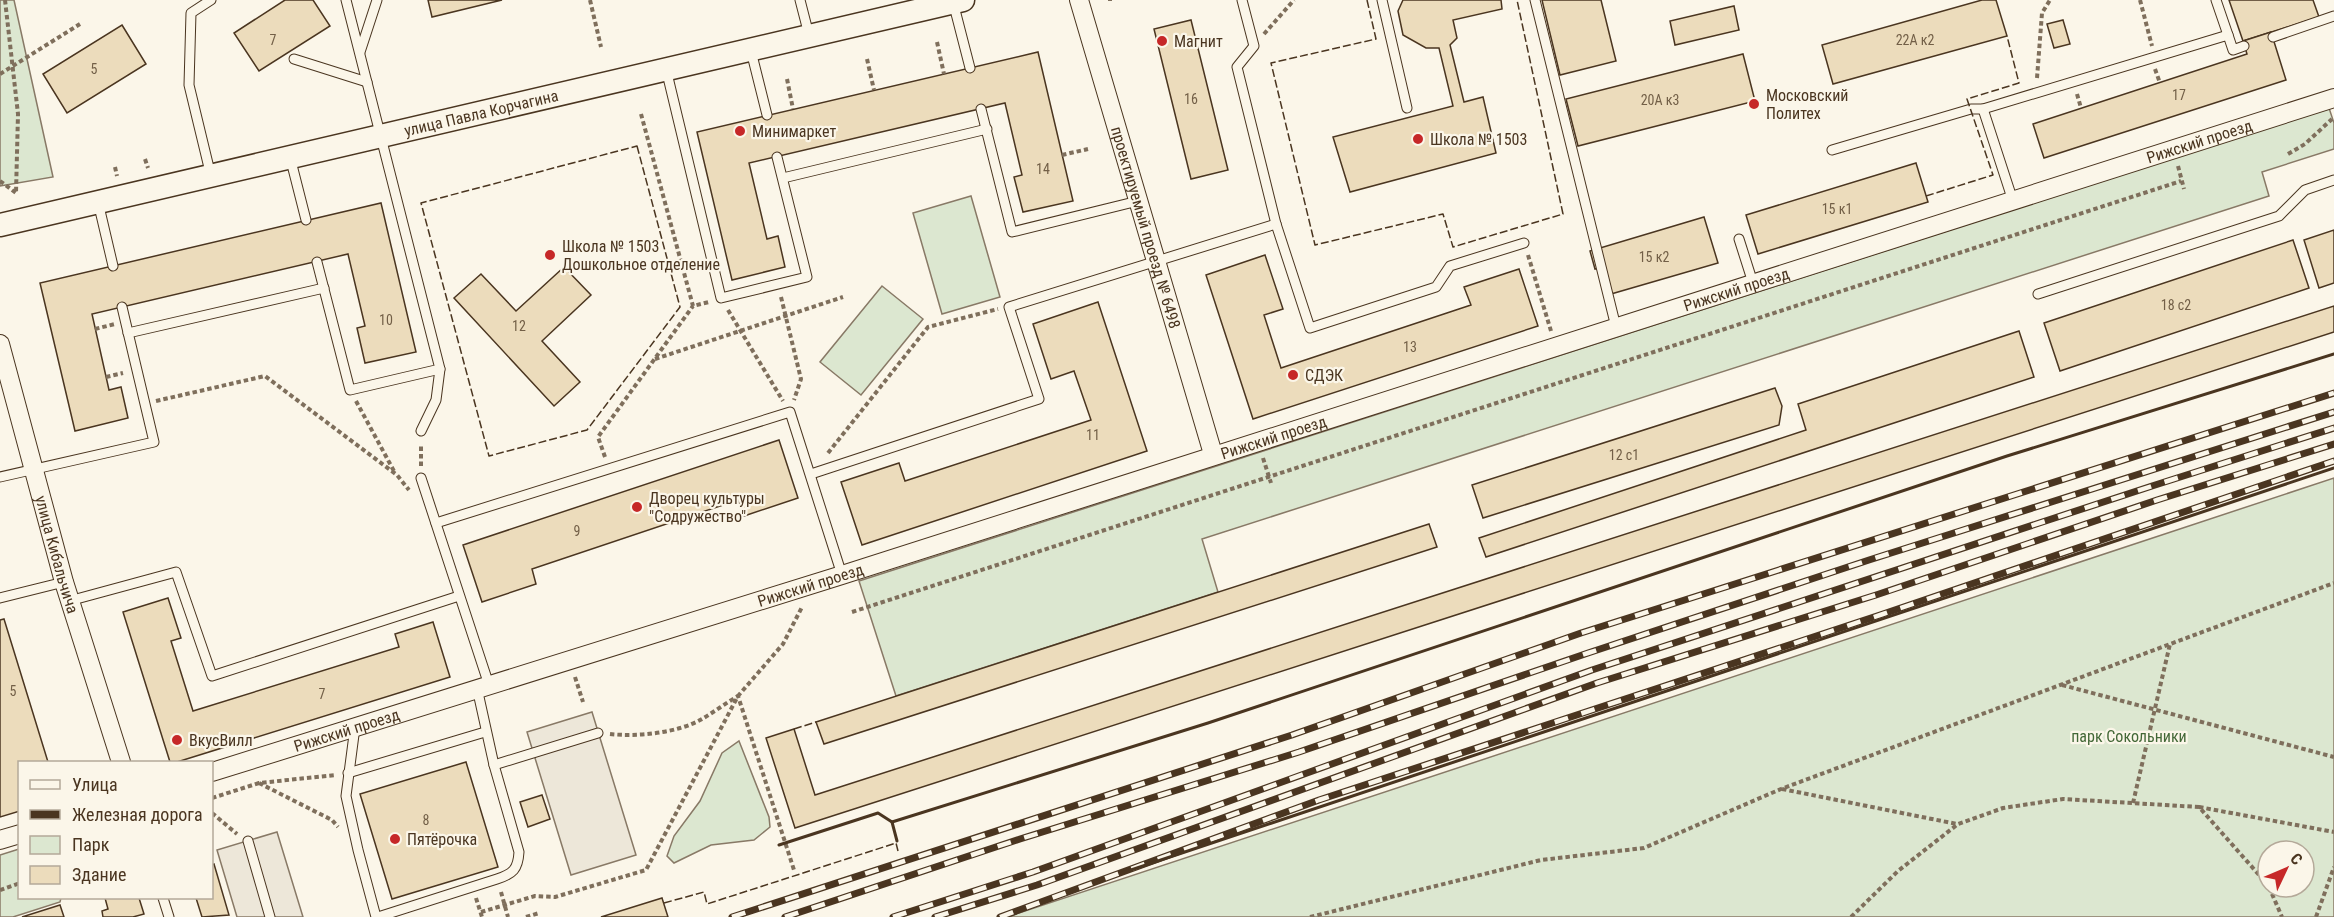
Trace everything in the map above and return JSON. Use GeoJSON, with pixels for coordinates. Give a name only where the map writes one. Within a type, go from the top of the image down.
{"type":"FeatureCollection","features":[{"type":"Feature","properties":{"kind":"street","name":"проектируемый проезд № 6498"},"geometry":{"type":"LineString","coordinates":[[1079,0],[1213,454]]}},
{"type":"Feature","properties":{"kind":"street","name":"улица Павла Корчагина"},"geometry":{"type":"LineString","coordinates":[[0,225],[958,1]]}},
{"type":"Feature","properties":{"kind":"street","name":"Рижский проезд"},"geometry":{"type":"LineString","coordinates":[[213,772],[842,574],[2334,98]]}},
{"type":"Feature","properties":{"kind":"street","name":"улица Кибальчича"},"geometry":{"type":"LineString","coordinates":[[0,344],[32,471],[69,601],[121,761]]}},
{"type":"Feature","properties":{"kind":"street"},"geometry":{"type":"LineString","coordinates":[[0,840],[18,835]]}},
{"type":"Feature","properties":{"kind":"lane"},"geometry":{"type":"LineString","coordinates":[[211,0],[190,13],[189,86],[211,176]]}},
{"type":"Feature","properties":{"kind":"lane"},"geometry":{"type":"LineString","coordinates":[[346,0],[440,369],[436,400],[422,431]]}},
{"type":"Feature","properties":{"kind":"lane"},"geometry":{"type":"LineString","coordinates":[[360,53],[377,0]]}},
{"type":"Feature","properties":{"kind":"lane"},"geometry":{"type":"LineString","coordinates":[[800,0],[809,36]]}},
{"type":"Feature","properties":{"kind":"lane"},"geometry":{"type":"LineString","coordinates":[[1242,0],[1254,46],[1238,67],[1276,224],[1310,328],[1436,287],[1450,266],[1524,243]]}},
{"type":"Feature","properties":{"kind":"lane"},"geometry":{"type":"LineString","coordinates":[[1382,0],[1407,108]]}},
{"type":"Feature","properties":{"kind":"lane"},"geometry":{"type":"LineString","coordinates":[[1535,0],[1616,327]]}},
{"type":"Feature","properties":{"kind":"lane"},"geometry":{"type":"LineString","coordinates":[[2216,0],[2233,50],[2244,46]]}},
{"type":"Feature","properties":{"kind":"lane"},"geometry":{"type":"LineString","coordinates":[[958,1],[970,68]]}},
{"type":"Feature","properties":{"kind":"lane"},"geometry":{"type":"LineString","coordinates":[[2273,37],[2334,16]]}},
{"type":"Feature","properties":{"kind":"lane"},"geometry":{"type":"LineString","coordinates":[[1832,150],[2035,94],[2228,35]]}},
{"type":"Feature","properties":{"kind":"lane"},"geometry":{"type":"LineString","coordinates":[[751,49],[767,115]]}},
{"type":"Feature","properties":{"kind":"lane"},"geometry":{"type":"LineString","coordinates":[[294,59],[367,82]]}},
{"type":"Feature","properties":{"kind":"lane"},"geometry":{"type":"LineString","coordinates":[[666,69],[721,298],[807,277],[777,157]]}},
{"type":"Feature","properties":{"kind":"lane"},"geometry":{"type":"LineString","coordinates":[[981,109],[1012,232],[1138,201]]}},
{"type":"Feature","properties":{"kind":"lane"},"geometry":{"type":"LineString","coordinates":[[1983,109],[2013,201]]}},
{"type":"Feature","properties":{"kind":"lane"},"geometry":{"type":"LineString","coordinates":[[783,178],[987,129]]}},
{"type":"Feature","properties":{"kind":"lane"},"geometry":{"type":"LineString","coordinates":[[290,157],[306,220]]}},
{"type":"Feature","properties":{"kind":"lane"},"geometry":{"type":"LineString","coordinates":[[2038,294],[2279,216],[2305,190],[2334,180]]}},
{"type":"Feature","properties":{"kind":"lane"},"geometry":{"type":"LineString","coordinates":[[98,202],[112,266]]}},
{"type":"Feature","properties":{"kind":"lane"},"geometry":{"type":"LineString","coordinates":[[811,474],[1039,399],[1009,307],[1276,224]]}},
{"type":"Feature","properties":{"kind":"lane"},"geometry":{"type":"LineString","coordinates":[[1739,239],[1753,283]]}},
{"type":"Feature","properties":{"kind":"lane"},"geometry":{"type":"LineString","coordinates":[[317,262],[350,390],[440,369]]}},
{"type":"Feature","properties":{"kind":"lane"},"geometry":{"type":"LineString","coordinates":[[128,333],[324,288]]}},
{"type":"Feature","properties":{"kind":"lane"},"geometry":{"type":"LineString","coordinates":[[0,477],[154,442],[122,307]]}},
{"type":"Feature","properties":{"kind":"lane"},"geometry":{"type":"LineString","coordinates":[[436,524],[790,412],[842,574]]}},
{"type":"Feature","properties":{"kind":"lane"},"geometry":{"type":"LineString","coordinates":[[355,727],[346,796],[377,917],[497,879],[510,874],[518,866],[519,852],[485,732],[483,687],[459,596],[421,478]]}},
{"type":"Feature","properties":{"kind":"lane"},"geometry":{"type":"LineString","coordinates":[[69,601],[176,572],[212,676],[459,596]]}},
{"type":"Feature","properties":{"kind":"lane"},"geometry":{"type":"LineString","coordinates":[[0,598],[64,582]]}},
{"type":"Feature","properties":{"kind":"lane"},"geometry":{"type":"LineString","coordinates":[[348,773],[485,732]]}},
{"type":"Feature","properties":{"kind":"lane"},"geometry":{"type":"LineString","coordinates":[[494,765],[598,733]]}},
{"type":"Feature","properties":{"kind":"lane"},"geometry":{"type":"LineString","coordinates":[[248,841],[270,917]]}},
{"type":"Feature","properties":{"kind":"lane"},"geometry":{"type":"LineString","coordinates":[[164,899],[169,917]]}},
{"type":"Feature","properties":{"kind":"path"},"geometry":{"type":"LineString","coordinates":[[0,181],[16,193],[18,114],[5,0]]}},
{"type":"Feature","properties":{"kind":"path"},"geometry":{"type":"LineString","coordinates":[[590,0],[601,47]]}},
{"type":"Feature","properties":{"kind":"path"},"geometry":{"type":"LineString","coordinates":[[1254,46],[1294,0]]}},
{"type":"Feature","properties":{"kind":"path"},"geometry":{"type":"LineString","coordinates":[[2035,94],[2042,13],[2050,0]]}},
{"type":"Feature","properties":{"kind":"path"},"geometry":{"type":"LineString","coordinates":[[2140,0],[2156,58]]}},
{"type":"Feature","properties":{"kind":"path"},"geometry":{"type":"LineString","coordinates":[[0,74],[80,24]]}},
{"type":"Feature","properties":{"kind":"path"},"geometry":{"type":"LineString","coordinates":[[937,42],[944,74]]}},
{"type":"Feature","properties":{"kind":"path"},"geometry":{"type":"LineString","coordinates":[[867,59],[874,90]]}},
{"type":"Feature","properties":{"kind":"path"},"geometry":{"type":"LineString","coordinates":[[787,79],[793,109]]}},
{"type":"Feature","properties":{"kind":"path"},"geometry":{"type":"LineString","coordinates":[[641,114],[693,306]]}},
{"type":"Feature","properties":{"kind":"path"},"geometry":{"type":"LineString","coordinates":[[2288,154],[2305,144],[2334,116]]}},
{"type":"Feature","properties":{"kind":"path"},"geometry":{"type":"LineString","coordinates":[[1062,155],[1088,149]]}},
{"type":"Feature","properties":{"kind":"path"},"geometry":{"type":"LineString","coordinates":[[146,159],[148,168]]}},
{"type":"Feature","properties":{"kind":"path"},"geometry":{"type":"LineString","coordinates":[[115,167],[117,176]]}},
{"type":"Feature","properties":{"kind":"path"},"geometry":{"type":"LineString","coordinates":[[852,612],[2181,181]]}},
{"type":"Feature","properties":{"kind":"path"},"geometry":{"type":"LineString","coordinates":[[1524,243],[1551,332]]}},
{"type":"Feature","properties":{"kind":"path"},"geometry":{"type":"LineString","coordinates":[[778,284],[801,379],[790,412]]}},
{"type":"Feature","properties":{"kind":"path"},"geometry":{"type":"LineString","coordinates":[[655,359],[843,297]]}},
{"type":"Feature","properties":{"kind":"path"},"geometry":{"type":"LineString","coordinates":[[609,469],[598,437],[693,306],[721,298],[790,412]]}},
{"type":"Feature","properties":{"kind":"path"},"geometry":{"type":"LineString","coordinates":[[811,474],[928,327],[1009,307]]}},
{"type":"Feature","properties":{"kind":"path"},"geometry":{"type":"LineString","coordinates":[[144,403],[265,376],[397,476],[410,491]]}},
{"type":"Feature","properties":{"kind":"path"},"geometry":{"type":"LineString","coordinates":[[350,390],[397,476]]}},
{"type":"Feature","properties":{"kind":"path"},"geometry":{"type":"LineString","coordinates":[[421,478],[422,431]]}},
{"type":"Feature","properties":{"kind":"path"},"geometry":{"type":"LineString","coordinates":[[1261,452],[1271,483]]}},
{"type":"Feature","properties":{"kind":"path"},"geometry":{"type":"LineString","coordinates":[[1310,917],[1541,860],[1644,848],[1781,789],[2334,583]]}},
{"type":"Feature","properties":{"kind":"path"},"geometry":{"type":"LineString","coordinates":[[481,912],[535,896],[555,897],[646,870],[738,696],[783,644],[805,601]]}},
{"type":"Feature","properties":{"kind":"path"},"geometry":{"type":"LineString","coordinates":[[2133,803],[2170,644]]}},
{"type":"Feature","properties":{"kind":"path"},"geometry":{"type":"LineString","coordinates":[[2062,684],[2334,757]]}},
{"type":"Feature","properties":{"kind":"path"},"geometry":{"type":"LineString","coordinates":[[598,733],[626,736],[657,733],[700,720],[738,696]]}},
{"type":"Feature","properties":{"kind":"path"},"geometry":{"type":"LineString","coordinates":[[738,696],[794,870]]}},
{"type":"Feature","properties":{"kind":"path"},"geometry":{"type":"LineString","coordinates":[[213,798],[259,783],[348,773]]}},
{"type":"Feature","properties":{"kind":"path"},"geometry":{"type":"LineString","coordinates":[[259,783],[332,820],[358,850]]}},
{"type":"Feature","properties":{"kind":"path"},"geometry":{"type":"LineString","coordinates":[[1781,789],[1958,824]]}},
{"type":"Feature","properties":{"kind":"path"},"geometry":{"type":"LineString","coordinates":[[1851,917],[1898,871],[1958,824],[2002,808],[2063,799],[2199,807],[2334,832]]}},
{"type":"Feature","properties":{"kind":"path"},"geometry":{"type":"LineString","coordinates":[[2199,807],[2256,872]]}},
{"type":"Feature","properties":{"kind":"path"},"geometry":{"type":"LineString","coordinates":[[213,814],[248,841]]}},
{"type":"Feature","properties":{"kind":"path"},"geometry":{"type":"LineString","coordinates":[[2316,917],[2334,867]]}},
{"type":"Feature","properties":{"kind":"path"},"geometry":{"type":"LineString","coordinates":[[0,890],[18,885]]}},
{"type":"Feature","properties":{"kind":"path"},"geometry":{"type":"LineString","coordinates":[[2274,899],[2282,917]]}},
{"type":"Feature","properties":{"kind":"path"},"geometry":{"type":"LineString","coordinates":[[505,905],[508,917]]}},
{"type":"Feature","properties":{"kind":"path"},"geometry":{"type":"LineString","coordinates":[[526,917],[539,913]]}},
{"type":"Feature","properties":{"kind":"green space"},"geometry":{"type":"Polygon","coordinates":[[[0,0],[14,0],[53,177],[0,186],[0,0]]]}},
{"type":"Feature","properties":{"kind":"green space"},"geometry":{"type":"Polygon","coordinates":[[[2329,108],[2334,123],[2334,149],[2262,172],[2269,196],[1202,539],[1218,592],[896,696],[859,581],[2329,108]]]}},
{"type":"Feature","properties":{"kind":"green space"},"geometry":{"type":"Polygon","coordinates":[[[971,196],[1000,297],[942,314],[913,213],[971,196]]]}},
{"type":"Feature","properties":{"kind":"green space"},"geometry":{"type":"Polygon","coordinates":[[[882,286],[923,319],[861,395],[820,362],[882,286]]]}},
{"type":"Feature","properties":{"kind":"green space","name":"парк Сокольники"},"geometry":{"type":"Polygon","coordinates":[[[2334,478],[2334,917],[1007,917],[2334,478]]]}},
{"type":"Feature","properties":{"kind":"green space"},"geometry":{"type":"Polygon","coordinates":[[[739,741],[769,817],[770,827],[754,840],[711,845],[674,863],[667,856],[674,836],[700,801],[722,753],[739,741]]]}},
{"type":"Feature","properties":{"kind":"green space"},"geometry":{"type":"Polygon","coordinates":[[[18,849],[18,899],[61,899],[60,902],[13,917],[0,917],[0,855],[18,849]]]}},
{"type":"Feature","properties":{"kind":"shaded area"},"geometry":{"type":"Polygon","coordinates":[[[592,712],[636,855],[571,875],[527,732],[592,712]]]}},
{"type":"Feature","properties":{"kind":"shaded area"},"geometry":{"type":"Polygon","coordinates":[[[277,832],[303,917],[237,917],[217,850],[277,832]]]}},
{"type":"Feature","properties":{"kind":"building"},"geometry":{"type":"Polygon","coordinates":[[[285,0],[313,0],[330,26],[259,71],[234,33],[285,0]]]}},
{"type":"Feature","properties":{"kind":"building"},"geometry":{"type":"Polygon","coordinates":[[[428,0],[502,0],[432,17],[428,0]]]}},
{"type":"Feature","properties":{"kind":"building"},"geometry":{"type":"Polygon","coordinates":[[[1403,0],[1501,0],[1502,9],[1453,20],[1457,38],[1450,45],[1464,102],[1483,97],[1496,153],[1350,192],[1333,137],[1453,106],[1439,48],[1426,48],[1403,35],[1398,11],[1403,0]]]}},
{"type":"Feature","properties":{"kind":"building"},"geometry":{"type":"Polygon","coordinates":[[[1542,0],[1601,0],[1616,61],[1560,75],[1542,0]]]}},
{"type":"Feature","properties":{"kind":"building"},"geometry":{"type":"Polygon","coordinates":[[[1982,0],[1996,0],[2007,36],[1833,84],[1822,45],[1982,0]]]}},
{"type":"Feature","properties":{"kind":"building"},"geometry":{"type":"Polygon","coordinates":[[[2229,0],[2313,0],[2319,17],[2243,41],[2229,0]]]}},
{"type":"Feature","properties":{"kind":"building"},"geometry":{"type":"Polygon","coordinates":[[[1734,6],[1739,30],[1675,45],[1670,21],[1734,6]]]}},
{"type":"Feature","properties":{"kind":"building"},"geometry":{"type":"Polygon","coordinates":[[[1191,20],[1228,170],[1191,179],[1154,29],[1191,20]]]}},
{"type":"Feature","properties":{"kind":"building"},"geometry":{"type":"Polygon","coordinates":[[[2063,20],[2070,44],[2054,48],[2047,24],[2063,20]]]}},
{"type":"Feature","properties":{"kind":"building"},"geometry":{"type":"Polygon","coordinates":[[[122,25],[146,64],[67,113],[43,74],[122,25]]]}},
{"type":"Feature","properties":{"kind":"building"},"geometry":{"type":"Polygon","coordinates":[[[2271,32],[2286,80],[2044,158],[2033,124],[2247,54],[2243,41],[2271,32]]]}},
{"type":"Feature","properties":{"kind":"building"},"geometry":{"type":"Polygon","coordinates":[[[1038,52],[1073,201],[1023,212],[1014,177],[1022,175],[1005,103],[749,163],[767,239],[778,236],[785,267],[732,280],[697,132],[1038,52]]]}},
{"type":"Feature","properties":{"kind":"building"},"geometry":{"type":"Polygon","coordinates":[[[1743,54],[1755,101],[1578,146],[1566,99],[1743,54]]]}},
{"type":"Feature","properties":{"kind":"building"},"geometry":{"type":"Polygon","coordinates":[[[1916,163],[1928,202],[1758,254],[1746,215],[1916,163]]]}},
{"type":"Feature","properties":{"kind":"building"},"geometry":{"type":"Polygon","coordinates":[[[381,203],[416,352],[365,363],[357,328],[365,326],[348,254],[92,314],[109,390],[121,387],[128,418],[75,431],[40,283],[381,203]]]}},
{"type":"Feature","properties":{"kind":"building"},"geometry":{"type":"Polygon","coordinates":[[[1704,217],[1718,263],[1611,294],[1604,267],[1595,269],[1590,251],[1704,217]]]}},
{"type":"Feature","properties":{"kind":"building"},"geometry":{"type":"Polygon","coordinates":[[[2334,230],[2334,283],[2319,288],[2304,240],[2334,230]]]}},
{"type":"Feature","properties":{"kind":"building"},"geometry":{"type":"Polygon","coordinates":[[[2293,240],[2309,288],[2060,371],[2044,323],[2293,240]]]}},
{"type":"Feature","properties":{"kind":"building"},"geometry":{"type":"Polygon","coordinates":[[[1265,255],[1283,309],[1264,315],[1281,368],[1471,305],[1464,287],[1519,269],[1538,326],[1253,419],[1206,275],[1265,255]]]}},
{"type":"Feature","properties":{"kind":"building"},"geometry":{"type":"Polygon","coordinates":[[[564,267],[591,295],[542,341],[580,382],[554,406],[454,298],[481,274],[516,311],[564,267]]]}},
{"type":"Feature","properties":{"kind":"building"},"geometry":{"type":"Polygon","coordinates":[[[1098,302],[1147,451],[862,545],[841,482],[899,463],[905,481],[1091,420],[1074,371],[1051,379],[1033,324],[1098,302]]]}},
{"type":"Feature","properties":{"kind":"building"},"geometry":{"type":"Polygon","coordinates":[[[2334,306],[2334,332],[795,828],[766,738],[794,729],[815,795],[2334,306]]]}},
{"type":"Feature","properties":{"kind":"building"},"geometry":{"type":"Polygon","coordinates":[[[2019,331],[2034,377],[1486,557],[1479,538],[1806,430],[1798,404],[2019,331]]]}},
{"type":"Feature","properties":{"kind":"building"},"geometry":{"type":"Polygon","coordinates":[[[1775,388],[1782,406],[1779,425],[1483,518],[1472,485],[1775,388]]]}},
{"type":"Feature","properties":{"kind":"building"},"geometry":{"type":"Polygon","coordinates":[[[779,440],[798,498],[744,516],[738,500],[532,569],[536,584],[482,602],[463,545],[779,440]]]}},
{"type":"Feature","properties":{"kind":"building"},"geometry":{"type":"Polygon","coordinates":[[[1429,524],[1437,547],[824,744],[816,722],[1429,524]]]}},
{"type":"Feature","properties":{"kind":"building"},"geometry":{"type":"Polygon","coordinates":[[[168,598],[181,638],[171,641],[193,711],[399,647],[395,634],[433,622],[450,677],[180,761],[170,761],[123,612],[168,598]]]}},
{"type":"Feature","properties":{"kind":"building"},"geometry":{"type":"Polygon","coordinates":[[[4,619],[48,761],[18,761],[18,812],[0,817],[0,620],[4,619]]]}},
{"type":"Feature","properties":{"kind":"building"},"geometry":{"type":"Polygon","coordinates":[[[466,762],[498,867],[392,899],[360,794],[466,762]]]}},
{"type":"Feature","properties":{"kind":"building"},"geometry":{"type":"Polygon","coordinates":[[[542,795],[550,819],[528,827],[520,802],[542,795]]]}},
{"type":"Feature","properties":{"kind":"building"},"geometry":{"type":"Polygon","coordinates":[[[213,864],[229,915],[202,917],[196,899],[213,899],[213,864]]]}},
{"type":"Feature","properties":{"kind":"building"},"geometry":{"type":"Polygon","coordinates":[[[662,898],[668,917],[601,917],[662,898]]]}},
{"type":"Feature","properties":{"kind":"building"},"geometry":{"type":"Polygon","coordinates":[[[105,899],[139,899],[144,914],[133,917],[103,917],[102,911],[108,909],[105,899]]]}},
{"type":"Feature","properties":{"kind":"building"},"geometry":{"type":"Polygon","coordinates":[[[60,905],[64,917],[22,917],[60,905]]]}},
{"type":"Feature","properties":{"kind":"railway"},"geometry":{"type":"LineString","coordinates":[[732,917],[1292,735],[1581,633],[2334,393]]}},
{"type":"Feature","properties":{"kind":"railway"},"geometry":{"type":"LineString","coordinates":[[785,917],[1020,839],[1299,752],[1869,560],[2334,412]]}},
{"type":"Feature","properties":{"kind":"railway"},"geometry":{"type":"LineString","coordinates":[[893,917],[1033,872],[1592,670],[2334,428]]}},
{"type":"Feature","properties":{"kind":"railway"},"geometry":{"type":"LineString","coordinates":[[935,917],[1037,885],[1597,683],[1876,595],[2157,500],[2334,444]]}},
{"type":"Feature","properties":{"kind":"railway"},"geometry":{"type":"LineString","coordinates":[[1000,917],[1319,800],[1883,614],[2334,461]]}},
{"type":"Feature","properties":{"kind":"fence"},"geometry":{"type":"LineString","coordinates":[[1367,0],[1376,39],[1271,63],[1315,245],[1443,214],[1453,247],[1563,214],[1517,0]]}},
{"type":"Feature","properties":{"kind":"fence"},"geometry":{"type":"LineString","coordinates":[[1926,196],[1993,175],[1967,99],[2019,83],[2007,36]]}},
{"type":"Feature","properties":{"kind":"fence"},"geometry":{"type":"LineString","coordinates":[[637,146],[680,307],[587,430],[489,456],[421,203],[637,146]]}},
{"type":"Feature","properties":{"kind":"fence"},"geometry":{"type":"LineString","coordinates":[[794,729],[816,722]]}},
{"type":"Feature","properties":{"kind":"fence"},"geometry":{"type":"LineString","coordinates":[[664,903],[704,892],[707,904],[896,843],[898,851]]}},
{"type":"Feature","properties":{"kind":"wall"},"geometry":{"type":"LineString","coordinates":[[779,845],[878,813],[892,822],[1208,723],[2007,456],[2334,354]]}},
{"type":"Feature","properties":{"kind":"wall"},"geometry":{"type":"LineString","coordinates":[[1122,873],[2334,468]]}},
{"type":"Feature","properties":{"kind":"wall"},"geometry":{"type":"LineString","coordinates":[[892,822],[897,841]]}},
{"type":"Feature","properties":{"kind":"place","name":"Магнит"},"geometry":{"type":"Point","coordinates":[1162,41]}},
{"type":"Feature","properties":{"kind":"place","name":"Московский Политех"},"geometry":{"type":"Point","coordinates":[1754,104]}},
{"type":"Feature","properties":{"kind":"place","name":"Минимаркет"},"geometry":{"type":"Point","coordinates":[740,131]}},
{"type":"Feature","properties":{"kind":"place","name":"Школа № 1503"},"geometry":{"type":"Point","coordinates":[1418,139]}},
{"type":"Feature","properties":{"kind":"place","name":"Школа № 1503 Дошкольное отделение"},"geometry":{"type":"Point","coordinates":[550,255]}},
{"type":"Feature","properties":{"kind":"place","name":"СДЭК"},"geometry":{"type":"Point","coordinates":[1293,375]}},
{"type":"Feature","properties":{"kind":"place","name":"Дворец культуры \"Содружество\""},"geometry":{"type":"Point","coordinates":[637,507]}},
{"type":"Feature","properties":{"kind":"place","name":"ВкусВилл"},"geometry":{"type":"Point","coordinates":[177,740]}},
{"type":"Feature","properties":{"kind":"place","name":"Пятёрочка"},"geometry":{"type":"Point","coordinates":[395,839]}}]}
